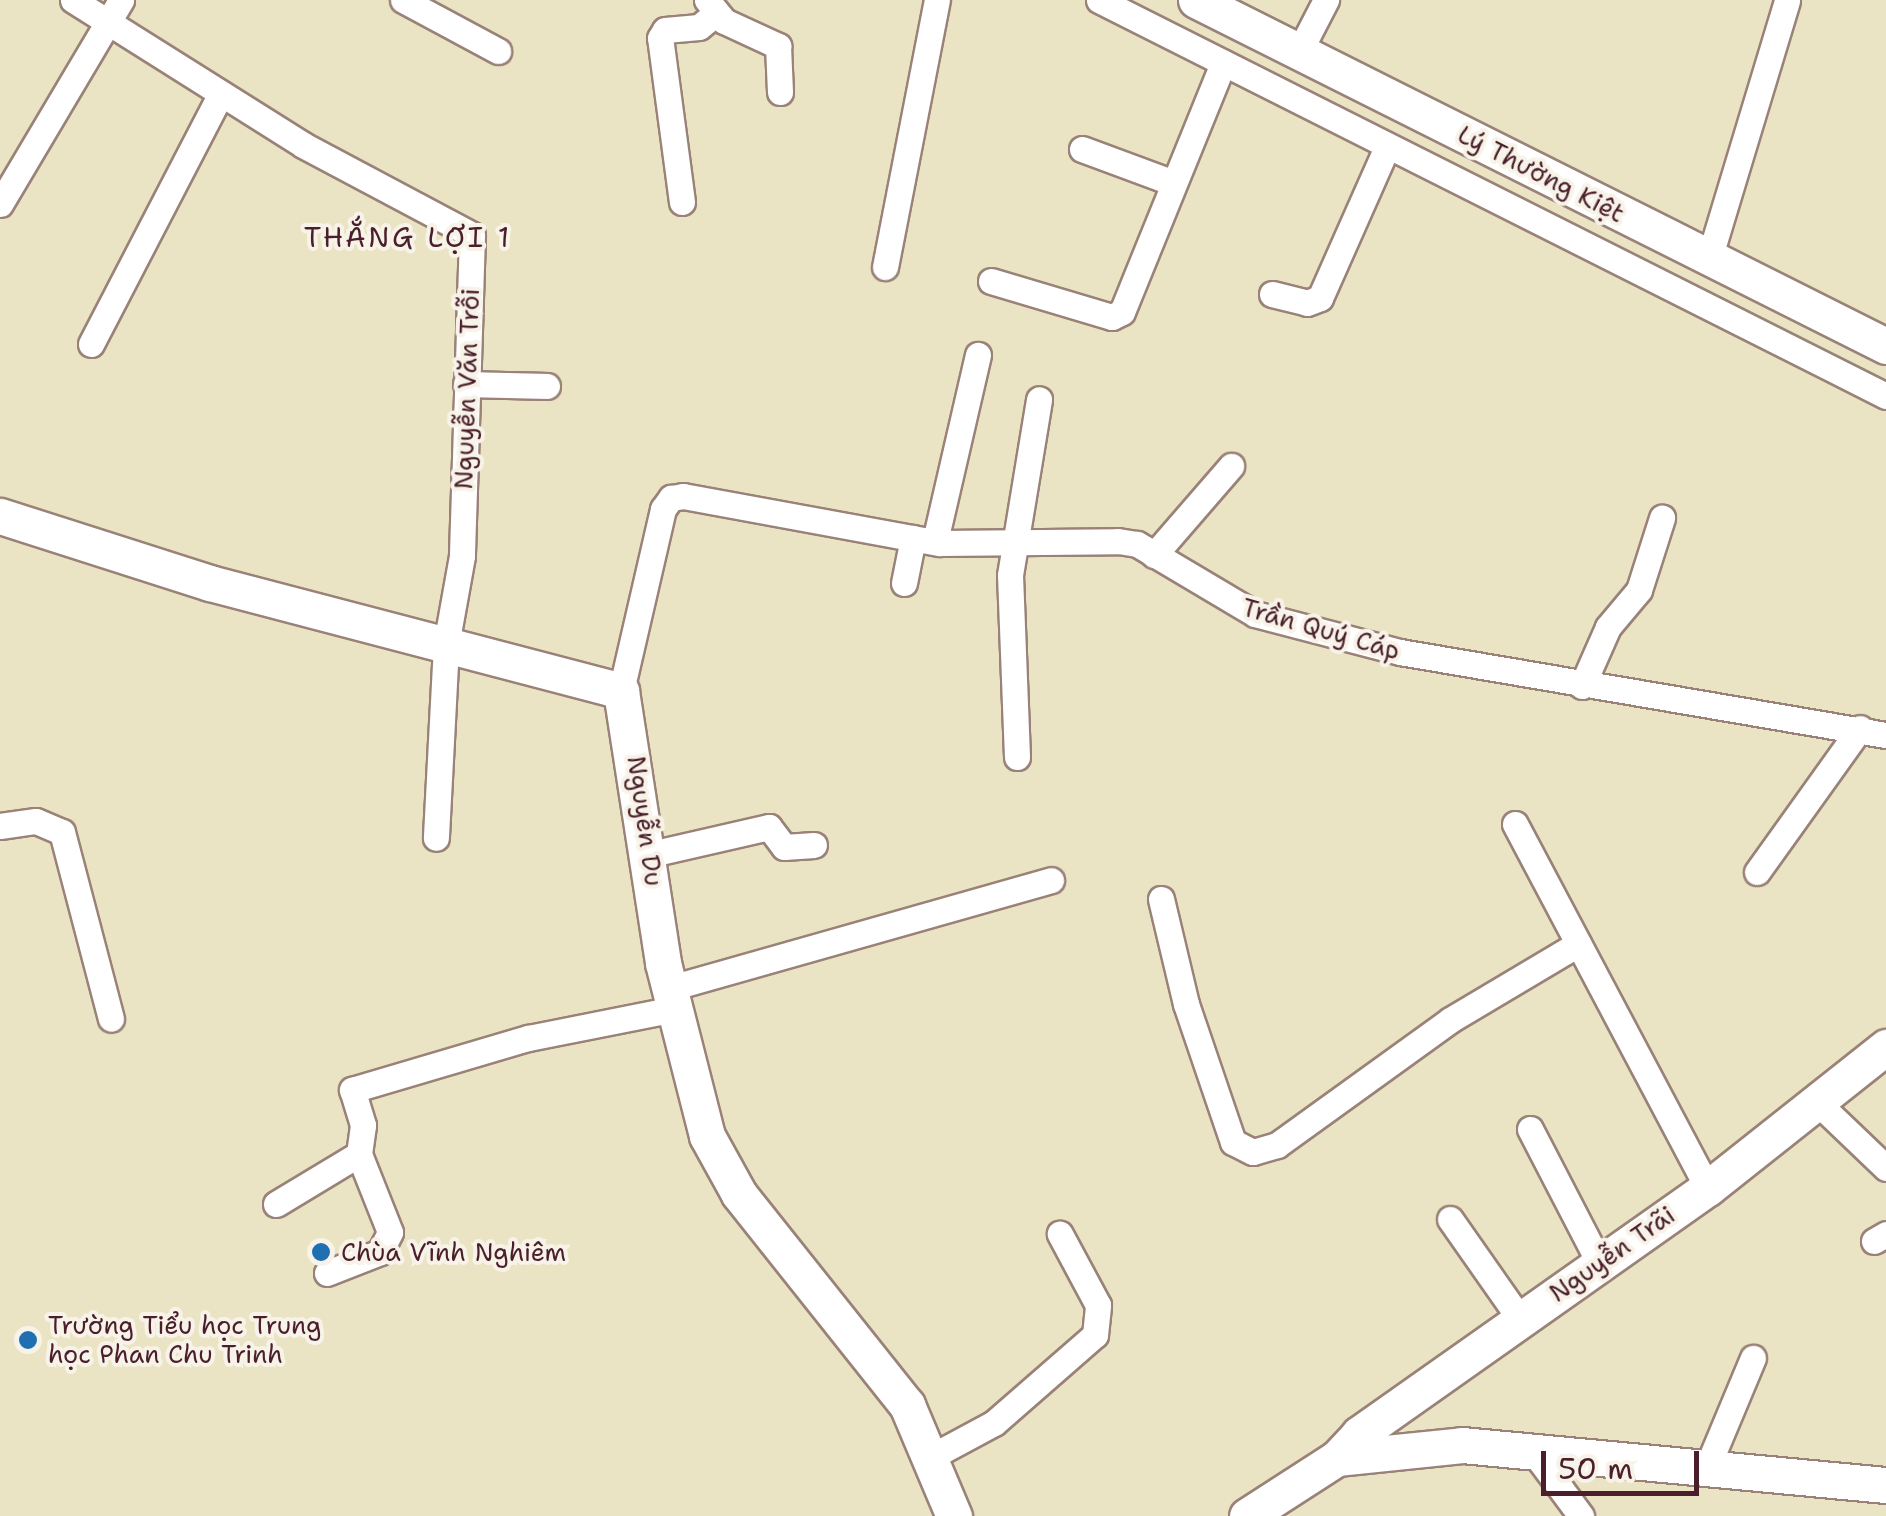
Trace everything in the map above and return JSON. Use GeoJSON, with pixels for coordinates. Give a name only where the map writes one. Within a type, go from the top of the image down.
{"type":"FeatureCollection","features":[{"type":"Feature","properties":{"kind":"street","name":"Nguyễn Văn Trỗi"},"geometry":{"type":"LineString","coordinates":[[74,0],[114,9],[220,95],[472,235],[462,556],[446,645],[436,838]]}},
{"type":"Feature","properties":{"kind":"street"},"geometry":{"type":"LineString","coordinates":[[403,0],[498,51]]}},
{"type":"Feature","properties":{"kind":"street"},"geometry":{"type":"LineString","coordinates":[[885,266],[936,0]]}},
{"type":"Feature","properties":{"kind":"street"},"geometry":{"type":"LineString","coordinates":[[1100,0],[1386,149],[1886,396]]}},
{"type":"Feature","properties":{"kind":"street","name":"Lý Thường Kiệt"},"geometry":{"type":"LineString","coordinates":[[1196,0],[1886,346]]}},
{"type":"Feature","properties":{"kind":"street"},"geometry":{"type":"LineString","coordinates":[[1299,52],[1326,0]]}},
{"type":"Feature","properties":{"kind":"street"},"geometry":{"type":"LineString","coordinates":[[1709,259],[1787,0]]}},
{"type":"Feature","properties":{"kind":"street"},"geometry":{"type":"LineString","coordinates":[[682,202],[660,38],[664,30],[699,26],[711,8],[778,46],[780,92]]}},
{"type":"Feature","properties":{"kind":"street"},"geometry":{"type":"LineString","coordinates":[[0,204],[114,9]]}},
{"type":"Feature","properties":{"kind":"street"},"geometry":{"type":"LineString","coordinates":[[992,281],[1112,317],[1122,312],[1170,182],[1223,63]]}},
{"type":"Feature","properties":{"kind":"street"},"geometry":{"type":"LineString","coordinates":[[91,344],[220,95]]}},
{"type":"Feature","properties":{"kind":"street"},"geometry":{"type":"LineString","coordinates":[[1082,149],[1170,182]]}},
{"type":"Feature","properties":{"kind":"street"},"geometry":{"type":"LineString","coordinates":[[1272,294],[1307,303],[1320,298],[1386,149]]}},
{"type":"Feature","properties":{"kind":"street"},"geometry":{"type":"LineString","coordinates":[[904,583],[924,540],[978,355]]}},
{"type":"Feature","properties":{"kind":"street"},"geometry":{"type":"LineString","coordinates":[[466,384],[547,386]]}},
{"type":"Feature","properties":{"kind":"street"},"geometry":{"type":"LineString","coordinates":[[1016,756],[1008,619],[1012,546],[1039,399]]}},
{"type":"Feature","properties":{"kind":"street"},"geometry":{"type":"LineString","coordinates":[[1154,555],[1231,466]]}},
{"type":"Feature","properties":{"kind":"street","name":"Trần Quý Cáp"},"geometry":{"type":"LineString","coordinates":[[622,690],[670,498],[924,540],[1012,546],[1118,540],[1154,555],[1255,614],[1400,652],[1886,735]]}},
{"type":"Feature","properties":{"kind":"street"},"geometry":{"type":"LineString","coordinates":[[0,516],[210,583],[622,690]]}},
{"type":"Feature","properties":{"kind":"street"},"geometry":{"type":"LineString","coordinates":[[1582,686],[1608,627],[1639,590],[1662,518]]}},
{"type":"Feature","properties":{"kind":"street","name":"Nguyễn Du"},"geometry":{"type":"LineString","coordinates":[[622,690],[672,998],[707,1136],[738,1194],[908,1405],[927,1459],[954,1516]]}},
{"type":"Feature","properties":{"kind":"street"},"geometry":{"type":"LineString","coordinates":[[1757,872],[1860,728]]}},
{"type":"Feature","properties":{"kind":"street"},"geometry":{"type":"LineString","coordinates":[[0,826],[36,821],[62,832],[111,1019]]}},
{"type":"Feature","properties":{"kind":"street"},"geometry":{"type":"LineString","coordinates":[[1515,824],[1708,1188]]}},
{"type":"Feature","properties":{"kind":"street"},"geometry":{"type":"LineString","coordinates":[[651,854],[769,828],[784,847],[814,845]]}},
{"type":"Feature","properties":{"kind":"street"},"geometry":{"type":"LineString","coordinates":[[327,1273],[380,1252],[390,1232],[359,1154],[362,1125],[352,1090],[672,998],[1050,880]]}},
{"type":"Feature","properties":{"kind":"street"},"geometry":{"type":"LineString","coordinates":[[1161,900],[1186,1004],[1233,1142],[1253,1152],[1277,1145],[1450,1020],[1578,944]]}},
{"type":"Feature","properties":{"kind":"street","name":"Nguyễn Trãi"},"geometry":{"type":"LineString","coordinates":[[1337,1458],[1360,1434],[1708,1188],[1886,1048]]}},
{"type":"Feature","properties":{"kind":"street"},"geometry":{"type":"LineString","coordinates":[[1818,1104],[1886,1168]]}},
{"type":"Feature","properties":{"kind":"street"},"geometry":{"type":"LineString","coordinates":[[1530,1129],[1599,1262]]}},
{"type":"Feature","properties":{"kind":"street"},"geometry":{"type":"LineString","coordinates":[[276,1204],[359,1154]]}},
{"type":"Feature","properties":{"kind":"street"},"geometry":{"type":"LineString","coordinates":[[1450,1219],[1520,1318]]}},
{"type":"Feature","properties":{"kind":"street"},"geometry":{"type":"LineString","coordinates":[[927,1459],[994,1423],[1095,1335],[1098,1305],[1060,1234]]}},
{"type":"Feature","properties":{"kind":"street"},"geometry":{"type":"LineString","coordinates":[[1709,1463],[1753,1358]]}},
{"type":"Feature","properties":{"kind":"street"},"geometry":{"type":"LineString","coordinates":[[1530,1447],[1581,1516]]}},
{"type":"Feature","properties":{"kind":"street"},"geometry":{"type":"LineString","coordinates":[[1266,1511],[1337,1458],[1400,1448],[1530,1447],[1709,1463],[1886,1485]]}},
{"type":"Feature","properties":{"kind":"place","name":"Chùa Vĩnh Nghiêm"},"geometry":{"type":"Point","coordinates":[321,1252]}},
{"type":"Feature","properties":{"kind":"place","name":"Trường Tiểu học Trung học Phan Chu Trinh"},"geometry":{"type":"Point","coordinates":[28,1340]}},
{"type":"Feature","properties":{"kind":"district","name":"THẮNG LỢI 1"},"geometry":{"type":"Point","coordinates":[408,237]}}]}
